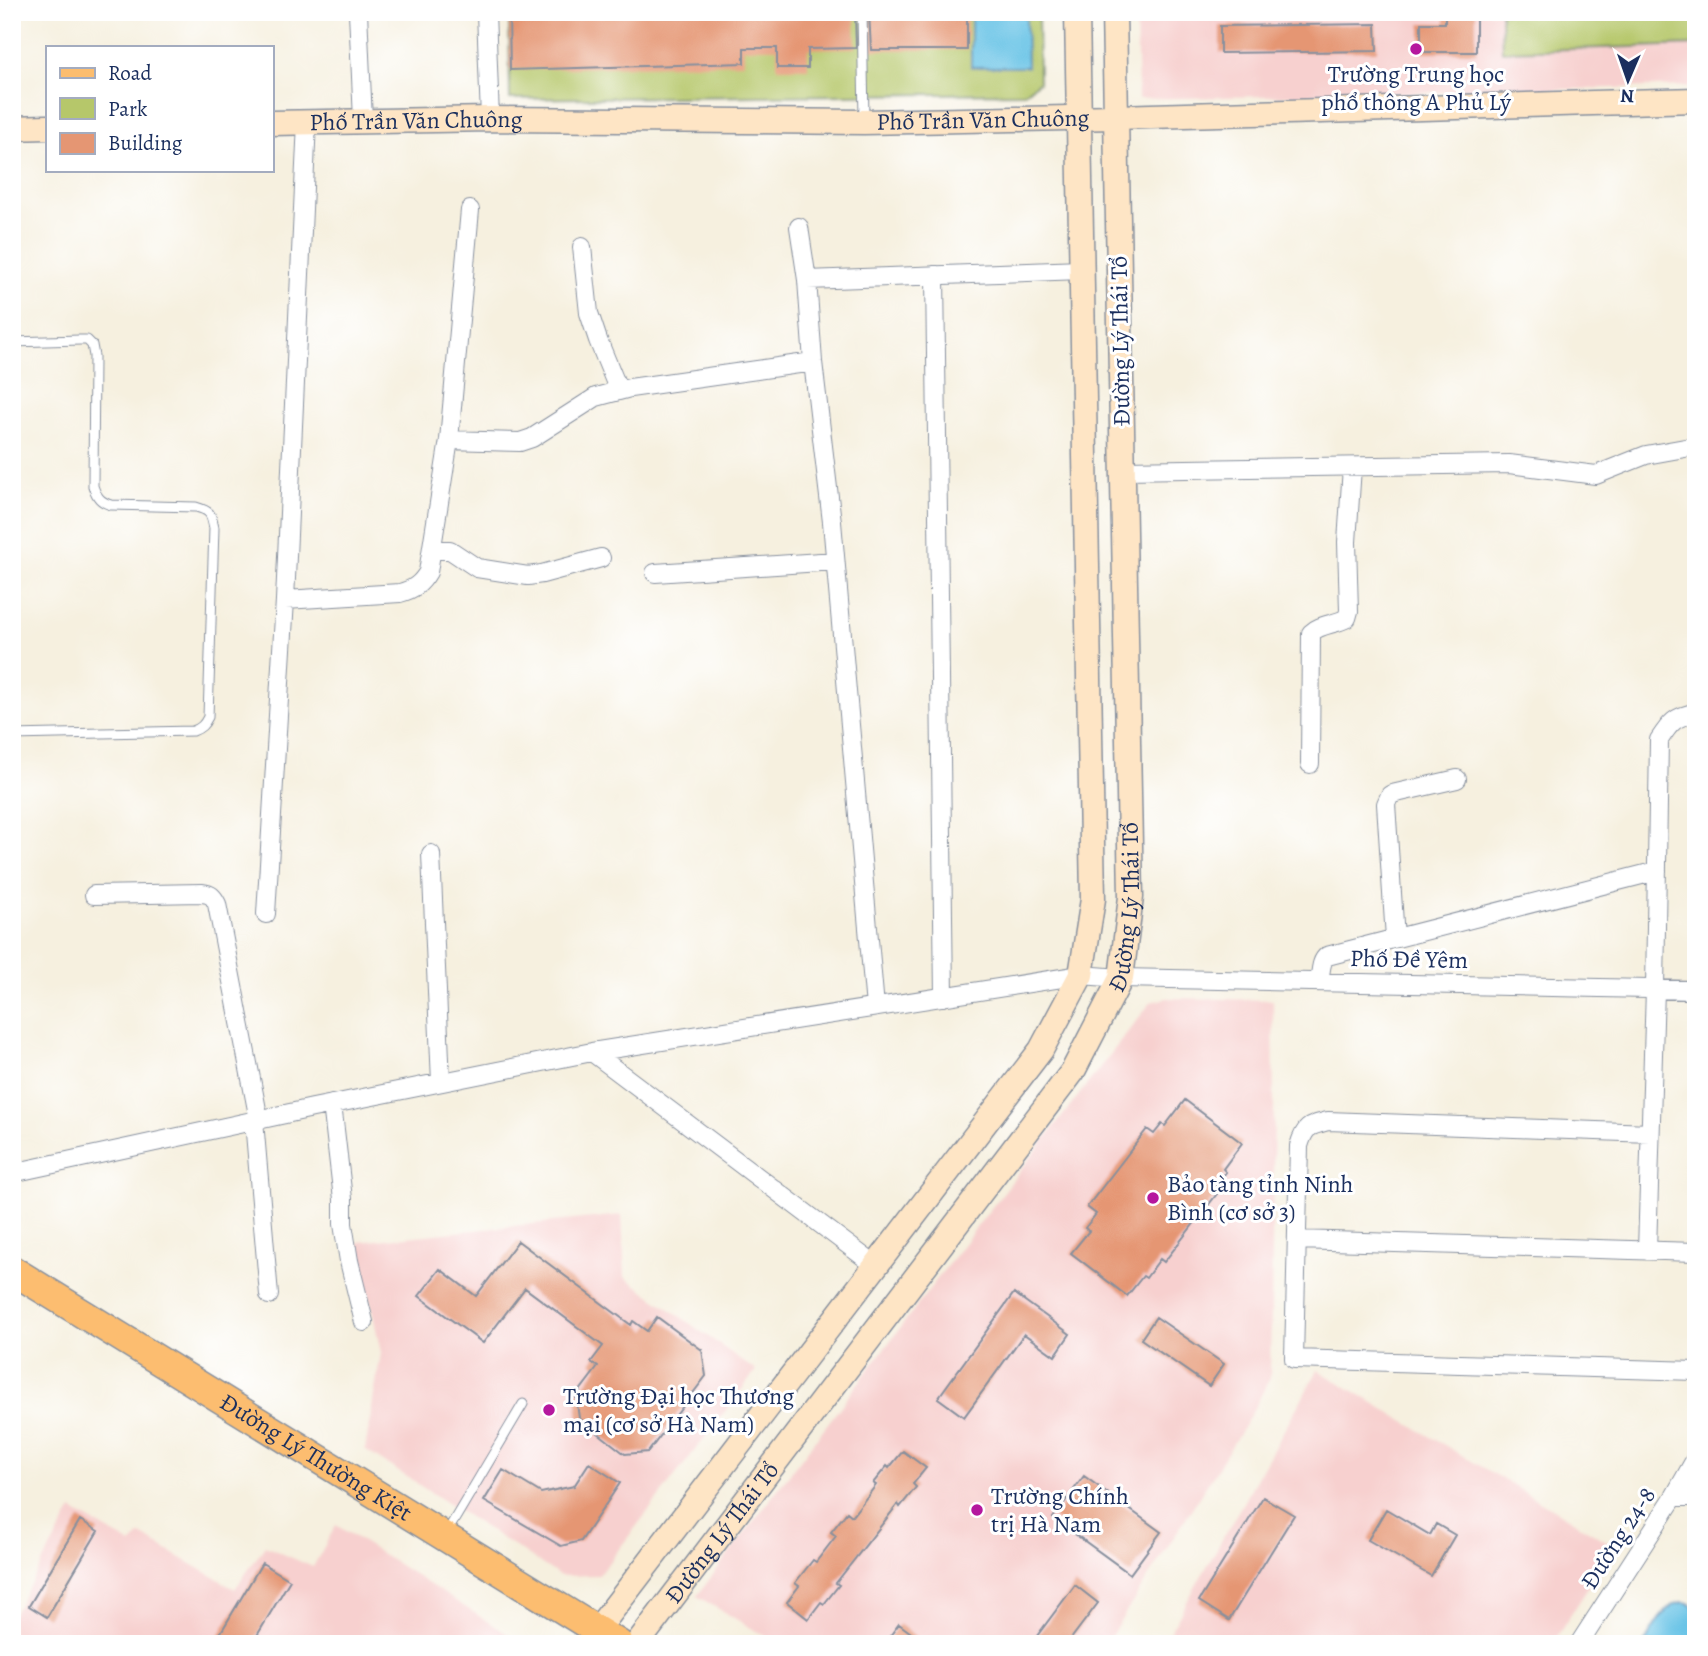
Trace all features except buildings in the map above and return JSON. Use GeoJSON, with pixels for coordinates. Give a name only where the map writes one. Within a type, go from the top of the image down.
{"type":"FeatureCollection","features":[{"type":"Feature","properties":{"kind":"main road","name":"Đường Lý Thái Tổ"},"geometry":{"type":"LineString","coordinates":[[608,1637],[876,1266],[1041,1050],[1081,975],[1093,899],[1077,12]]}},
{"type":"Feature","properties":{"kind":"main road","name":"Đường Lý Thái Tổ"},"geometry":{"type":"LineString","coordinates":[[637,1644],[1073,1071],[1121,978],[1131,897],[1114,12]]}},
{"type":"Feature","properties":{"kind":"main road","name":"Phố Trần Văn Chuông"},"geometry":{"type":"LineString","coordinates":[[273,123],[490,119],[864,122],[1696,100]]}},
{"type":"Feature","properties":{"kind":"main road"},"geometry":{"type":"LineString","coordinates":[[12,128],[46,127]]}},
{"type":"Feature","properties":{"kind":"main road","name":"Đường Lý Thường Kiệt"},"geometry":{"type":"LineString","coordinates":[[12,1270],[608,1637]]}},
{"type":"Feature","properties":{"kind":"street"},"geometry":{"type":"LineString","coordinates":[[358,12],[363,120]]}},
{"type":"Feature","properties":{"kind":"street"},"geometry":{"type":"LineString","coordinates":[[486,12],[490,119]]}},
{"type":"Feature","properties":{"kind":"street"},"geometry":{"type":"LineString","coordinates":[[266,914],[285,600],[307,122]]}},
{"type":"Feature","properties":{"kind":"street"},"geometry":{"type":"LineString","coordinates":[[285,600],[400,593],[422,582],[428,572],[449,440],[470,210]]}},
{"type":"Feature","properties":{"kind":"street"},"geometry":{"type":"LineString","coordinates":[[799,227],[807,280],[813,362],[835,561],[876,1007]]}},
{"type":"Feature","properties":{"kind":"street"},"geometry":{"type":"LineString","coordinates":[[582,247],[589,313],[619,391]]}},
{"type":"Feature","properties":{"kind":"street"},"geometry":{"type":"LineString","coordinates":[[807,280],[1082,270]]}},
{"type":"Feature","properties":{"kind":"street"},"geometry":{"type":"LineString","coordinates":[[935,275],[944,997]]}},
{"type":"Feature","properties":{"kind":"street"},"geometry":{"type":"LineString","coordinates":[[449,440],[520,442],[532,438],[596,397],[630,388],[813,362]]}},
{"type":"Feature","properties":{"kind":"street"},"geometry":{"type":"LineString","coordinates":[[1123,470],[1509,464],[1596,475],[1646,455],[1696,446]]}},
{"type":"Feature","properties":{"kind":"street"},"geometry":{"type":"LineString","coordinates":[[1310,764],[1311,633],[1317,628],[1337,624],[1347,618],[1349,611],[1348,542],[1352,467]]}},
{"type":"Feature","properties":{"kind":"street"},"geometry":{"type":"LineString","coordinates":[[432,550],[450,550],[477,568],[528,576],[601,558]]}},
{"type":"Feature","properties":{"kind":"street"},"geometry":{"type":"LineString","coordinates":[[655,573],[835,561]]}},
{"type":"Feature","properties":{"kind":"street"},"geometry":{"type":"LineString","coordinates":[[1647,1251],[1659,740],[1668,726],[1680,715],[1696,713]]}},
{"type":"Feature","properties":{"kind":"street"},"geometry":{"type":"LineString","coordinates":[[1395,938],[1387,800],[1392,794],[1457,779]]}},
{"type":"Feature","properties":{"kind":"street"},"geometry":{"type":"LineString","coordinates":[[431,854],[441,1082]]}},
{"type":"Feature","properties":{"kind":"street"},"geometry":{"type":"LineString","coordinates":[[1319,982],[1322,964],[1327,956],[1657,871]]}},
{"type":"Feature","properties":{"kind":"street"},"geometry":{"type":"LineString","coordinates":[[94,895],[202,893],[209,894],[217,904],[257,1120],[269,1295]]}},
{"type":"Feature","properties":{"kind":"street","name":"Phố Đề Yêm"},"geometry":{"type":"LineString","coordinates":[[12,1173],[331,1104],[592,1052],[1081,975],[1696,990]]}},
{"type":"Feature","properties":{"kind":"street"},"geometry":{"type":"LineString","coordinates":[[592,1052],[876,1266]]}},
{"type":"Feature","properties":{"kind":"street"},"geometry":{"type":"LineString","coordinates":[[331,1104],[343,1199],[343,1224],[364,1322]]}},
{"type":"Feature","properties":{"kind":"street"},"geometry":{"type":"LineString","coordinates":[[1650,1133],[1328,1121],[1311,1125],[1303,1132],[1299,1146],[1294,1359],[1696,1371]]}},
{"type":"Feature","properties":{"kind":"street"},"geometry":{"type":"LineString","coordinates":[[1297,1240],[1696,1252]]}},
{"type":"Feature","properties":{"kind":"street","name":"Đường 24-8"},"geometry":{"type":"LineString","coordinates":[[1579,1644],[1674,1497],[1696,1458]]}},
{"type":"Feature","properties":{"kind":"street"},"geometry":{"type":"LineString","coordinates":[[1674,1497],[1696,1497]]}},
{"type":"Feature","properties":{"kind":"lane"},"geometry":{"type":"LineString","coordinates":[[862,12],[864,122]]}},
{"type":"Feature","properties":{"kind":"lane"},"geometry":{"type":"LineString","coordinates":[[12,342],[80,340],[92,345],[93,486],[101,502],[111,505],[206,510],[212,516],[214,528],[208,717],[205,724],[193,731],[12,735]]}},
{"type":"Feature","properties":{"kind":"lane"},"geometry":{"type":"LineString","coordinates":[[444,1536],[523,1404]]}},
{"type":"Feature","properties":{"kind":"shaded area","name":"Trường Trung học phổ thông A Phủ Lý"},"geometry":{"type":"Polygon","coordinates":[[[1136,12],[1696,12],[1696,86],[1138,99],[1136,12]]]}},
{"type":"Feature","properties":{"kind":"shaded area","name":"Trường Chính trị Hà Nam"},"geometry":{"type":"Polygon","coordinates":[[[1167,998],[1273,1000],[1270,1378],[1246,1423],[1106,1644],[778,1644],[697,1596],[1151,1002],[1167,998]]]}},
{"type":"Feature","properties":{"kind":"shaded area","name":"Trường Đại học Thương mại (cơ sở Hà Nam)"},"geometry":{"type":"Polygon","coordinates":[[[622,1215],[625,1277],[756,1371],[599,1575],[560,1576],[365,1450],[381,1353],[358,1242],[622,1215]]]}},
{"type":"Feature","properties":{"kind":"shaded area"},"geometry":{"type":"Polygon","coordinates":[[[1318,1370],[1615,1546],[1552,1644],[1163,1644],[1318,1370]]]}},
{"type":"Feature","properties":{"kind":"shaded area"},"geometry":{"type":"Polygon","coordinates":[[[72,1510],[131,1544],[141,1535],[235,1589],[265,1546],[313,1567],[336,1525],[523,1644],[12,1644],[12,1617],[72,1510]]]}},
{"type":"Feature","properties":{"kind":"green space"},"geometry":{"type":"Polygon","coordinates":[[[509,12],[1038,12],[1039,82],[1024,93],[510,99],[509,12]]]}},
{"type":"Feature","properties":{"kind":"green space"},"geometry":{"type":"Polygon","coordinates":[[[1501,12],[1696,12],[1696,45],[1502,51],[1501,12]]]}},
{"type":"Feature","properties":{"kind":"water"},"geometry":{"type":"Polygon","coordinates":[[[971,12],[1026,12],[1027,67],[971,67],[971,12]]]}},
{"type":"Feature","properties":{"kind":"water"},"geometry":{"type":"Polygon","coordinates":[[[1682,1602],[1696,1609],[1696,1644],[1644,1644],[1664,1613],[1682,1602]]]}},
{"type":"Feature","properties":{"kind":"place","name":"Trường Trung học phổ thông A Phủ Lý"},"geometry":{"type":"Point","coordinates":[1416,49]}},
{"type":"Feature","properties":{"kind":"place","name":"Bảo tàng tỉnh Ninh Bình (cơ sở 3)"},"geometry":{"type":"Point","coordinates":[1153,1198]}},
{"type":"Feature","properties":{"kind":"place","name":"Trường Đại học Thương mại (cơ sở Hà Nam)"},"geometry":{"type":"Point","coordinates":[549,1410]}},
{"type":"Feature","properties":{"kind":"place","name":"Trường Chính trị Hà Nam"},"geometry":{"type":"Point","coordinates":[977,1510]}}]}
